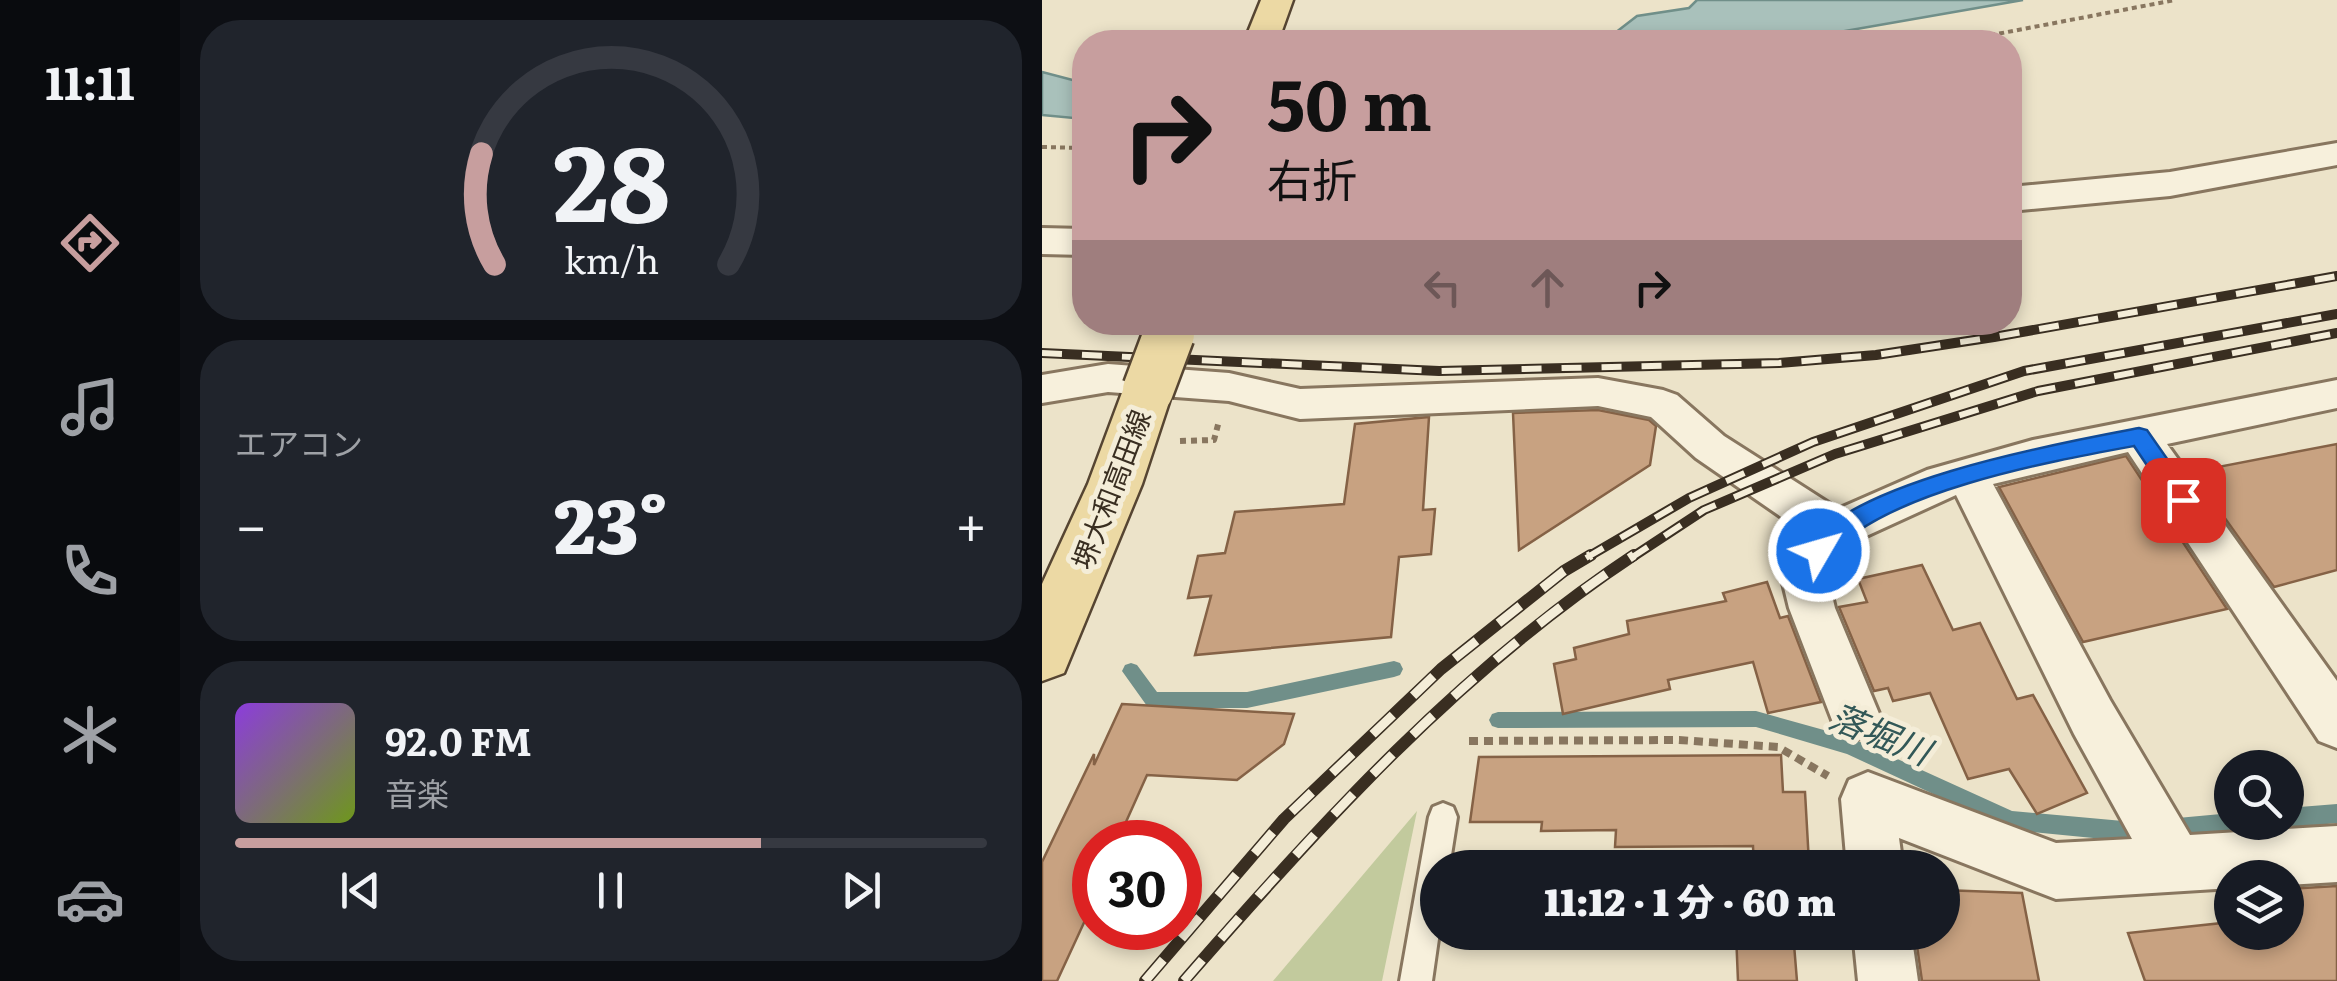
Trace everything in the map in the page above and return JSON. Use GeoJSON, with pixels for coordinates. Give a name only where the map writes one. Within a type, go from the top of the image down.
{"type":"FeatureCollection","features":[{"type":"Feature","properties":{"kind":"main road"},"geometry":{"type":"LineString","coordinates":[[1266,30],[1277,0]]}},
{"type":"Feature","properties":{"kind":"main road","name":"堺大和高田線"},"geometry":{"type":"LineString","coordinates":[[1042,653],[1108,500],[1168,335]]}},
{"type":"Feature","properties":{"kind":"street"},"geometry":{"type":"LineString","coordinates":[[2022,198],[2170,184],[2336,154]]}},
{"type":"Feature","properties":{"kind":"street"},"geometry":{"type":"LineString","coordinates":[[1042,241],[1072,242]]}},
{"type":"Feature","properties":{"kind":"street"},"geometry":{"type":"LineString","coordinates":[[1042,389],[1125,380],[1230,387],[1300,404],[1598,392],[1663,405],[1710,447],[1836,530]]}},
{"type":"Feature","properties":{"kind":"street"},"geometry":{"type":"LineString","coordinates":[[1855,716],[1812,608],[1803,571],[1836,530],[1942,482],[2033,456],[2336,394]]}},
{"type":"Feature","properties":{"kind":"street"},"geometry":{"type":"LineString","coordinates":[[2139,436],[2336,724]]}},
{"type":"Feature","properties":{"kind":"street"},"geometry":{"type":"LineString","coordinates":[[1967,475],[2092,717],[2164,843]]}},
{"type":"Feature","properties":{"kind":"street"},"geometry":{"type":"LineString","coordinates":[[1873,850],[1868,799],[2056,871],[2164,843],[2336,854]]}},
{"type":"Feature","properties":{"kind":"street"},"geometry":{"type":"LineString","coordinates":[[1884,950],[1888,981]]}},
{"type":"Feature","properties":{"kind":"lane"},"geometry":{"type":"LineString","coordinates":[[1439,850],[1443,816]]}},
{"type":"Feature","properties":{"kind":"lane"},"geometry":{"type":"LineString","coordinates":[[1416,981],[1423,950]]}},
{"type":"Feature","properties":{"kind":"path"},"geometry":{"type":"LineString","coordinates":[[2019,30],[2175,0]]}},
{"type":"Feature","properties":{"kind":"path"},"geometry":{"type":"LineString","coordinates":[[1042,147],[1072,148]]}},
{"type":"Feature","properties":{"kind":"path"},"geometry":{"type":"LineString","coordinates":[[1469,741],[1679,740],[1778,747],[1868,799]]}},
{"type":"Feature","properties":{"kind":"green space"},"geometry":{"type":"Polygon","coordinates":[[[1417,811],[1382,981],[1273,981],[1417,811]]]}},
{"type":"Feature","properties":{"kind":"water"},"geometry":{"type":"Polygon","coordinates":[[[1697,0],[2023,0],[1851,30],[1619,30],[1637,16],[1689,8],[1697,0]]]}},
{"type":"Feature","properties":{"kind":"water"},"geometry":{"type":"Polygon","coordinates":[[[1042,72],[1072,80],[1072,118],[1042,115],[1042,72]]]}},
{"type":"Feature","properties":{"kind":"building"},"geometry":{"type":"Polygon","coordinates":[[[1598,410],[1649,420],[1656,426],[1650,465],[1519,550],[1513,413],[1598,410]]]}},
{"type":"Feature","properties":{"kind":"building"},"geometry":{"type":"Polygon","coordinates":[[[1429,417],[1423,510],[1435,509],[1431,554],[1399,557],[1391,637],[1195,655],[1211,596],[1188,598],[1198,556],[1225,553],[1235,512],[1344,504],[1355,424],[1429,417]]]}},
{"type":"Feature","properties":{"kind":"building"},"geometry":{"type":"Polygon","coordinates":[[[2337,444],[2337,570],[2274,587],[2192,472],[2337,444]]]}},
{"type":"Feature","properties":{"kind":"building"},"geometry":{"type":"Polygon","coordinates":[[[2126,456],[2227,609],[2083,642],[1999,487],[2126,456]]]}},
{"type":"Feature","properties":{"kind":"building"},"geometry":{"type":"Polygon","coordinates":[[[1922,565],[1953,630],[1980,623],[2017,699],[2033,695],[2087,793],[2037,814],[2009,769],[1968,779],[1930,693],[1893,701],[1888,688],[1874,691],[1839,607],[1867,602],[1858,579],[1922,565]]]}},
{"type":"Feature","properties":{"kind":"building"},"geometry":{"type":"Polygon","coordinates":[[[1767,582],[1780,618],[1788,616],[1821,702],[1768,713],[1753,662],[1668,680],[1670,689],[1563,714],[1554,664],[1576,659],[1574,648],[1629,634],[1627,621],[1726,601],[1723,593],[1767,582]]]}},
{"type":"Feature","properties":{"kind":"building"},"geometry":{"type":"Polygon","coordinates":[[[1122,704],[1294,714],[1284,744],[1237,780],[1147,775],[1127,820],[1072,820],[1072,949],[1057,981],[1042,981],[1042,862],[1094,754],[1094,765],[1122,704]]]}},
{"type":"Feature","properties":{"kind":"building"},"geometry":{"type":"Polygon","coordinates":[[[1781,755],[1783,792],[1805,792],[1808,850],[1753,850],[1753,846],[1615,847],[1616,830],[1541,831],[1542,822],[1470,822],[1479,757],[1781,755]]]}},
{"type":"Feature","properties":{"kind":"building"},"geometry":{"type":"Polygon","coordinates":[[[2337,886],[2337,981],[2145,981],[2128,933],[2214,924],[2214,950],[2304,950],[2304,888],[2337,886]]]}},
{"type":"Feature","properties":{"kind":"building"},"geometry":{"type":"Polygon","coordinates":[[[1960,891],[2022,893],[2039,981],[1922,981],[1918,950],[1960,950],[1960,891]]]}},
{"type":"Feature","properties":{"kind":"building"},"geometry":{"type":"Polygon","coordinates":[[[1737,950],[1794,950],[1797,981],[1738,981],[1737,950]]]}},
{"type":"Feature","properties":{"kind":"waterway","name":"落堀川"},"geometry":{"type":"LineString","coordinates":[[1131,671],[1153,700],[1247,700],[1394,669]]}},
{"type":"Feature","properties":{"kind":"waterway","name":"落堀川"},"geometry":{"type":"LineString","coordinates":[[1498,720],[1756,719],[1849,746],[2011,820],[2134,832],[2214,824]]}},
{"type":"Feature","properties":{"kind":"waterway","name":"落堀川"},"geometry":{"type":"LineString","coordinates":[[2304,816],[2337,813]]}},
{"type":"Feature","properties":{"kind":"railway"},"geometry":{"type":"LineString","coordinates":[[2022,332],[2337,276]]}},
{"type":"Feature","properties":{"kind":"railway"},"geometry":{"type":"LineString","coordinates":[[1586,558],[1689,498],[1813,442],[2024,371],[2337,314]]}},
{"type":"Feature","properties":{"kind":"railway"},"geometry":{"type":"LineString","coordinates":[[1631,558],[1704,510],[1835,454],[2038,391],[2337,333]]}},
{"type":"Feature","properties":{"kind":"railway"},"geometry":{"type":"LineString","coordinates":[[1042,353],[1439,371],[1779,363],[1876,355],[2005,335]]}},
{"type":"Feature","properties":{"kind":"railway"},"geometry":{"type":"LineString","coordinates":[[1145,981],[1284,819],[1441,669],[1564,571],[1591,555]]}},
{"type":"Feature","properties":{"kind":"railway"},"geometry":{"type":"LineString","coordinates":[[1184,981],[1287,864],[1395,752],[1509,648],[1634,555]]}},
{"type":"Feature","properties":{"kind":"route"},"geometry":{"type":"LineString","coordinates":[[1819,551],[1836,530],[1942,482],[2033,456],[2139,436],[2183,500]]}}]}
